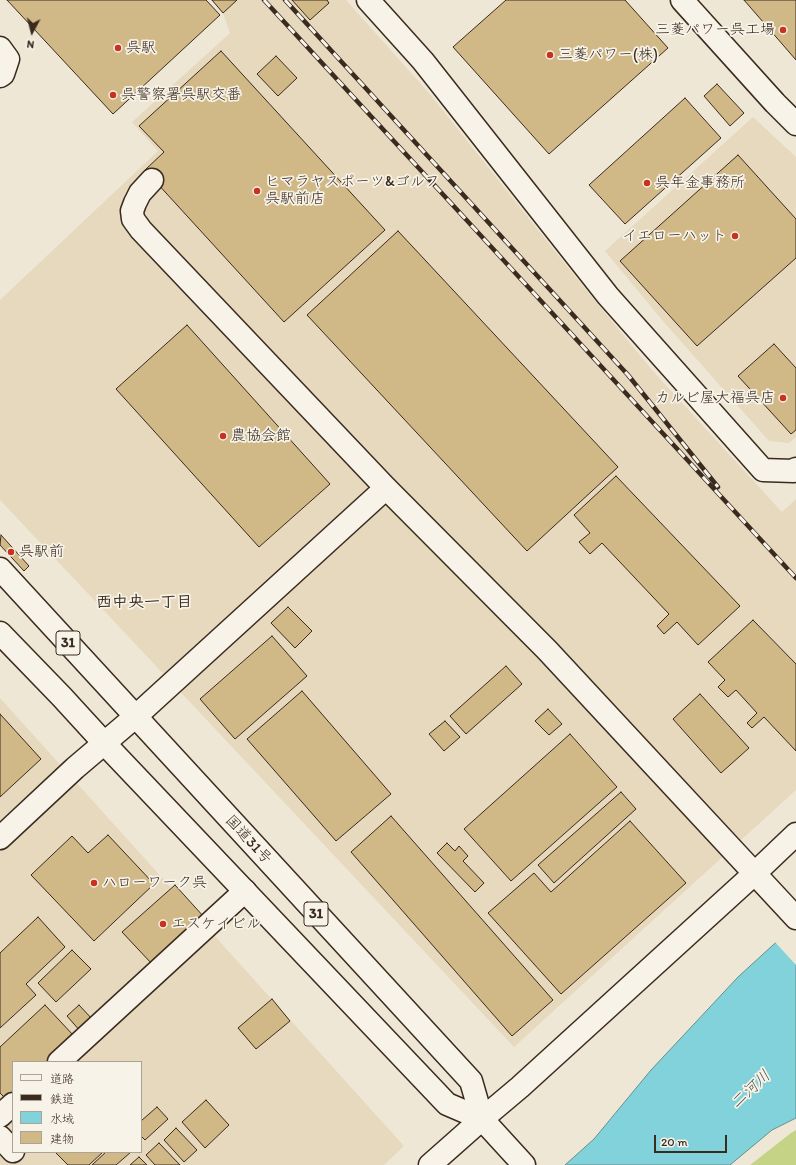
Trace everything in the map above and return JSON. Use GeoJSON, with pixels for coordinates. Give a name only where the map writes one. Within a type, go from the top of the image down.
{"type":"FeatureCollection","features":[{"type":"Feature","properties":{"kind":"main road"},"geometry":{"type":"LineString","coordinates":[[368,0],[423,61],[608,296],[763,470],[794,471],[796,469]]}},
{"type":"Feature","properties":{"kind":"main road"},"geometry":{"type":"LineString","coordinates":[[682,0],[775,103],[796,124]]}},
{"type":"Feature","properties":{"kind":"main road"},"geometry":{"type":"LineString","coordinates":[[0,48],[8,59],[3,74],[0,76]]}},
{"type":"Feature","properties":{"kind":"main road"},"geometry":{"type":"LineString","coordinates":[[152,180],[140,193],[132,211],[133,219],[141,230],[386,488],[547,650],[796,918]]}},
{"type":"Feature","properties":{"kind":"main road"},"geometry":{"type":"LineString","coordinates":[[0,838],[75,768],[135,717],[386,488]]}},
{"type":"Feature","properties":{"kind":"main road","name":"国道31号"},"geometry":{"type":"LineString","coordinates":[[0,569],[471,1081],[482,1119]]}},
{"type":"Feature","properties":{"kind":"main road","name":"国道31号"},"geometry":{"type":"LineString","coordinates":[[0,633],[62,696],[104,744],[447,1104],[482,1119],[524,1165]]}},
{"type":"Feature","properties":{"kind":"main road"},"geometry":{"type":"LineString","coordinates":[[430,1165],[520,1087],[796,834]]}},
{"type":"Feature","properties":{"kind":"main road"},"geometry":{"type":"LineString","coordinates":[[60,1061],[245,891]]}},
{"type":"Feature","properties":{"kind":"main road"},"geometry":{"type":"LineString","coordinates":[[0,1116],[12,1105]]}},
{"type":"Feature","properties":{"kind":"main road"},"geometry":{"type":"LineString","coordinates":[[0,1137],[12,1151]]}},
{"type":"Feature","properties":{"kind":"main road"},"geometry":{"type":"LineString","coordinates":[[14,1153],[26,1165]]}},
{"type":"Feature","properties":{"kind":"shaded area"},"geometry":{"type":"Polygon","coordinates":[[[212,0],[346,0],[429,93],[652,370],[782,512],[796,499],[796,790],[514,1047],[0,500],[0,300],[158,151],[132,122],[230,33],[223,13],[212,0]]]}},
{"type":"Feature","properties":{"kind":"shaded area"},"geometry":{"type":"Polygon","coordinates":[[[753,117],[796,157],[796,437],[789,443],[769,441],[662,320],[605,251],[753,117]]]}},
{"type":"Feature","properties":{"kind":"shaded area"},"geometry":{"type":"Polygon","coordinates":[[[0,698],[404,1146],[384,1165],[0,1165],[0,698]]]}},
{"type":"Feature","properties":{"kind":"green space"},"geometry":{"type":"Polygon","coordinates":[[[796,1130],[796,1165],[750,1165],[791,1133],[796,1130]]]}},
{"type":"Feature","properties":{"kind":"water","name":"二河川"},"geometry":{"type":"Polygon","coordinates":[[[796,924],[796,1118],[772,1130],[730,1165],[565,1165],[594,1139],[651,1070],[738,977],[796,924]]]}},
{"type":"Feature","properties":{"kind":"pier"},"geometry":{"type":"Polygon","coordinates":[[[796,922],[796,965],[774,941],[796,922]]]}},
{"type":"Feature","properties":{"kind":"building","name":"呉駅"},"geometry":{"type":"Polygon","coordinates":[[[7,0],[206,0],[220,15],[113,114],[7,0]]]}},
{"type":"Feature","properties":{"kind":"building"},"geometry":{"type":"Polygon","coordinates":[[[212,0],[237,0],[223,13],[212,0]]]}},
{"type":"Feature","properties":{"kind":"building"},"geometry":{"type":"Polygon","coordinates":[[[292,0],[327,0],[329,3],[310,20],[292,0]]]}},
{"type":"Feature","properties":{"kind":"building"},"geometry":{"type":"Polygon","coordinates":[[[506,0],[625,0],[668,48],[549,154],[453,47],[506,0]]]}},
{"type":"Feature","properties":{"kind":"building","name":"三菱パワー呉工場"},"geometry":{"type":"Polygon","coordinates":[[[744,0],[796,0],[796,60],[744,0]]]}},
{"type":"Feature","properties":{"kind":"building","name":"ヒマラヤスポーツ&ゴルフ 呉駅前店"},"geometry":{"type":"Polygon","coordinates":[[[221,51],[385,230],[284,322],[145,170],[164,152],[139,126],[221,51]]]}},
{"type":"Feature","properties":{"kind":"building"},"geometry":{"type":"Polygon","coordinates":[[[276,56],[297,78],[278,96],[257,74],[276,56]]]}},
{"type":"Feature","properties":{"kind":"building"},"geometry":{"type":"Polygon","coordinates":[[[717,84],[744,113],[730,126],[704,96],[717,84]]]}},
{"type":"Feature","properties":{"kind":"building"},"geometry":{"type":"Polygon","coordinates":[[[685,98],[721,138],[625,224],[589,185],[685,98]]]}},
{"type":"Feature","properties":{"kind":"building"},"geometry":{"type":"Polygon","coordinates":[[[738,155],[796,219],[796,258],[697,346],[620,261],[738,155]]]}},
{"type":"Feature","properties":{"kind":"building"},"geometry":{"type":"Polygon","coordinates":[[[398,231],[618,467],[527,551],[307,315],[398,231]]]}},
{"type":"Feature","properties":{"kind":"building","name":"農協会館"},"geometry":{"type":"Polygon","coordinates":[[[187,325],[330,484],[259,547],[116,389],[187,325]]]}},
{"type":"Feature","properties":{"kind":"building"},"geometry":{"type":"Polygon","coordinates":[[[774,344],[796,368],[796,430],[791,434],[738,376],[774,344]]]}},
{"type":"Feature","properties":{"kind":"building"},"geometry":{"type":"Polygon","coordinates":[[[616,476],[740,606],[698,645],[677,622],[664,634],[657,626],[669,614],[602,543],[590,554],[579,542],[590,533],[574,515],[616,476]]]}},
{"type":"Feature","properties":{"kind":"building"},"geometry":{"type":"Polygon","coordinates":[[[1,535],[29,566],[24,571],[0,545],[1,535]]]}},
{"type":"Feature","properties":{"kind":"building"},"geometry":{"type":"Polygon","coordinates":[[[288,607],[312,631],[295,648],[271,623],[288,607]]]}},
{"type":"Feature","properties":{"kind":"building"},"geometry":{"type":"Polygon","coordinates":[[[753,620],[796,664],[796,751],[764,717],[752,728],[747,723],[757,713],[736,690],[728,697],[718,687],[725,680],[708,662],[753,620]]]}},
{"type":"Feature","properties":{"kind":"building"},"geometry":{"type":"Polygon","coordinates":[[[272,636],[307,676],[235,739],[200,699],[272,636]]]}},
{"type":"Feature","properties":{"kind":"building"},"geometry":{"type":"Polygon","coordinates":[[[506,666],[522,684],[466,734],[450,716],[506,666]]]}},
{"type":"Feature","properties":{"kind":"building"},"geometry":{"type":"Polygon","coordinates":[[[302,691],[391,794],[336,841],[247,739],[302,691]]]}},
{"type":"Feature","properties":{"kind":"building"},"geometry":{"type":"Polygon","coordinates":[[[700,694],[749,748],[721,773],[673,719],[700,694]]]}},
{"type":"Feature","properties":{"kind":"building"},"geometry":{"type":"Polygon","coordinates":[[[548,709],[562,724],[549,735],[535,721],[548,709]]]}},
{"type":"Feature","properties":{"kind":"building"},"geometry":{"type":"Polygon","coordinates":[[[0,714],[41,759],[0,797],[0,714]]]}},
{"type":"Feature","properties":{"kind":"building"},"geometry":{"type":"Polygon","coordinates":[[[445,721],[460,737],[444,751],[429,734],[445,721]]]}},
{"type":"Feature","properties":{"kind":"building"},"geometry":{"type":"Polygon","coordinates":[[[570,734],[617,787],[511,881],[464,829],[570,734]]]}},
{"type":"Feature","properties":{"kind":"building"},"geometry":{"type":"Polygon","coordinates":[[[621,792],[636,809],[554,883],[538,865],[621,792]]]}},
{"type":"Feature","properties":{"kind":"building"},"geometry":{"type":"Polygon","coordinates":[[[391,816],[553,1000],[512,1036],[351,852],[391,816]]]}},
{"type":"Feature","properties":{"kind":"building"},"geometry":{"type":"Polygon","coordinates":[[[630,821],[686,883],[561,994],[488,913],[534,873],[551,892],[630,821]]]}},
{"type":"Feature","properties":{"kind":"building"},"geometry":{"type":"Polygon","coordinates":[[[108,835],[154,884],[94,941],[31,875],[72,836],[88,853],[108,835]]]}},
{"type":"Feature","properties":{"kind":"building"},"geometry":{"type":"Polygon","coordinates":[[[447,843],[455,851],[459,846],[468,856],[463,861],[484,883],[475,892],[437,853],[447,843]]]}},
{"type":"Feature","properties":{"kind":"building","name":"エスケイビル"},"geometry":{"type":"Polygon","coordinates":[[[175,885],[204,917],[152,964],[122,932],[175,885]]]}},
{"type":"Feature","properties":{"kind":"building"},"geometry":{"type":"Polygon","coordinates":[[[38,917],[65,947],[26,984],[36,995],[0,1028],[0,953],[38,917]]]}},
{"type":"Feature","properties":{"kind":"building"},"geometry":{"type":"Polygon","coordinates":[[[72,950],[91,969],[56,1002],[38,983],[72,950]]]}},
{"type":"Feature","properties":{"kind":"building"},"geometry":{"type":"Polygon","coordinates":[[[272,999],[290,1021],[256,1049],[238,1028],[272,999]]]}},
{"type":"Feature","properties":{"kind":"building"},"geometry":{"type":"Polygon","coordinates":[[[45,1005],[74,1036],[48,1061],[12,1061],[12,1095],[7,1100],[0,1093],[0,1047],[45,1005]]]}},
{"type":"Feature","properties":{"kind":"building"},"geometry":{"type":"Polygon","coordinates":[[[79,1005],[93,1020],[81,1032],[67,1016],[79,1005]]]}},
{"type":"Feature","properties":{"kind":"building"},"geometry":{"type":"Polygon","coordinates":[[[206,1100],[229,1125],[205,1148],[182,1122],[206,1100]]]}},
{"type":"Feature","properties":{"kind":"building"},"geometry":{"type":"Polygon","coordinates":[[[157,1107],[168,1119],[145,1140],[142,1137],[142,1120],[157,1107]]]}},
{"type":"Feature","properties":{"kind":"building"},"geometry":{"type":"Polygon","coordinates":[[[176,1128],[197,1150],[184,1162],[164,1140],[176,1128]]]}},
{"type":"Feature","properties":{"kind":"building"},"geometry":{"type":"Polygon","coordinates":[[[159,1143],[180,1165],[155,1165],[146,1155],[159,1143]]]}},
{"type":"Feature","properties":{"kind":"building"},"geometry":{"type":"Polygon","coordinates":[[[56,1153],[102,1153],[89,1165],[68,1165],[56,1153]]]}},
{"type":"Feature","properties":{"kind":"building"},"geometry":{"type":"Polygon","coordinates":[[[105,1153],[130,1153],[116,1165],[92,1165],[105,1153]]]}},
{"type":"Feature","properties":{"kind":"building"},"geometry":{"type":"Polygon","coordinates":[[[139,1157],[147,1165],[130,1165],[139,1157]]]}},
{"type":"Feature","properties":{"kind":"railway"},"geometry":{"type":"LineString","coordinates":[[264,0],[796,578]]}},
{"type":"Feature","properties":{"kind":"railway"},"geometry":{"type":"LineString","coordinates":[[285,0],[628,375],[718,487]]}},
{"type":"Feature","properties":{"kind":"place","name":"三菱パワー呉工場"},"geometry":{"type":"Point","coordinates":[783,30]}},
{"type":"Feature","properties":{"kind":"place","name":"呉駅"},"geometry":{"type":"Point","coordinates":[118,48]}},
{"type":"Feature","properties":{"kind":"place","name":"三菱パワー(株)"},"geometry":{"type":"Point","coordinates":[550,55]}},
{"type":"Feature","properties":{"kind":"place","name":"呉警察署呉駅交番"},"geometry":{"type":"Point","coordinates":[113,95]}},
{"type":"Feature","properties":{"kind":"place","name":"呉年金事務所"},"geometry":{"type":"Point","coordinates":[647,183]}},
{"type":"Feature","properties":{"kind":"place","name":"ヒマラヤスポーツ&ゴルフ 呉駅前店"},"geometry":{"type":"Point","coordinates":[257,191]}},
{"type":"Feature","properties":{"kind":"place","name":"イエローハット"},"geometry":{"type":"Point","coordinates":[735,236]}},
{"type":"Feature","properties":{"kind":"place","name":"カルビ屋大福呉店"},"geometry":{"type":"Point","coordinates":[783,398]}},
{"type":"Feature","properties":{"kind":"place","name":"農協会館"},"geometry":{"type":"Point","coordinates":[223,436]}},
{"type":"Feature","properties":{"kind":"place","name":"呉駅前"},"geometry":{"type":"Point","coordinates":[11,552]}},
{"type":"Feature","properties":{"kind":"place","name":"ハローワーク呉"},"geometry":{"type":"Point","coordinates":[94,883]}},
{"type":"Feature","properties":{"kind":"place","name":"エスケイビル"},"geometry":{"type":"Point","coordinates":[163,924]}},
{"type":"Feature","properties":{"kind":"district","name":"西中央一丁目"},"geometry":{"type":"Point","coordinates":[144,603]}}]}
